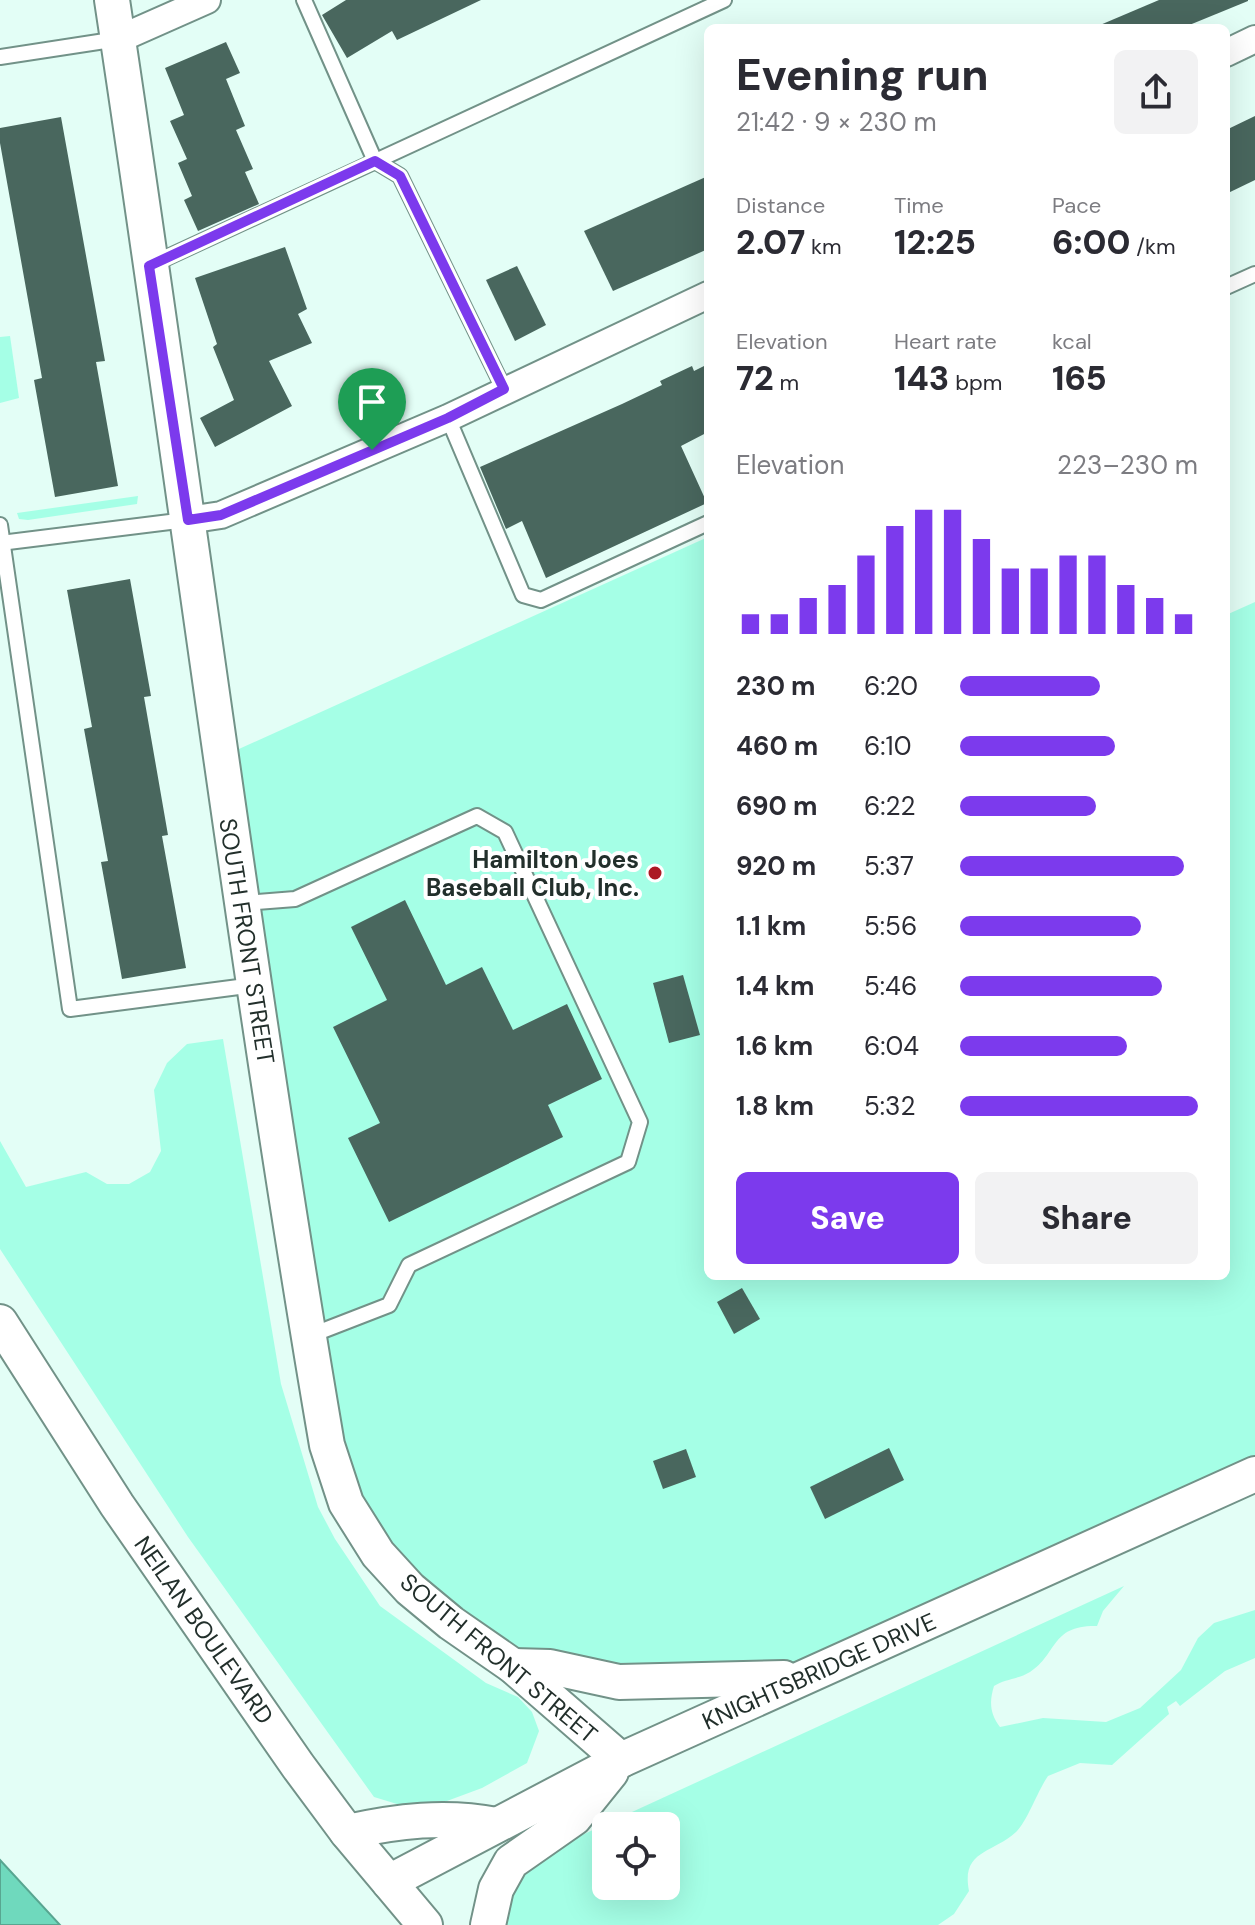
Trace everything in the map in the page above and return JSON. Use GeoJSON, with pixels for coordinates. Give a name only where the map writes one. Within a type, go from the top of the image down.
{"type":"FeatureCollection","features":[{"type":"Feature","properties":{"kind":"street","name":"SOUTH FRONT STREET"},"geometry":{"type":"LineString","coordinates":[[112,0],[188,520],[219,758],[327,1445],[346,1503],[378,1554],[410,1589],[451,1623],[513,1666],[621,1760]]}},
{"type":"Feature","properties":{"kind":"street"},"geometry":{"type":"LineString","coordinates":[[119,39],[207,0]]}},
{"type":"Feature","properties":{"kind":"street"},"geometry":{"type":"LineString","coordinates":[[1230,51],[1255,39]]}},
{"type":"Feature","properties":{"kind":"street"},"geometry":{"type":"LineString","coordinates":[[188,520],[221,515],[448,418],[704,297]]}},
{"type":"Feature","properties":{"kind":"street","name":"NEILAN BOULEVARD"},"geometry":{"type":"LineString","coordinates":[[0,1322],[117,1505],[347,1832],[425,1925]]}},
{"type":"Feature","properties":{"kind":"street","name":"KNIGHTSBRIDGE DRIVE"},"geometry":{"type":"LineString","coordinates":[[389,1882],[621,1760],[1255,1474]]}},
{"type":"Feature","properties":{"kind":"street"},"geometry":{"type":"LineString","coordinates":[[513,1666],[550,1667],[619,1682],[804,1677]]}},
{"type":"Feature","properties":{"kind":"street"},"geometry":{"type":"LineString","coordinates":[[488,1925],[496,1889],[511,1862],[574,1818],[621,1760]]}},
{"type":"Feature","properties":{"kind":"street"},"geometry":{"type":"LineString","coordinates":[[347,1832],[397,1821],[461,1818],[496,1825]]}},
{"type":"Feature","properties":{"kind":"lane"},"geometry":{"type":"LineString","coordinates":[[304,0],[375,161],[400,176],[504,389]]}},
{"type":"Feature","properties":{"kind":"lane"},"geometry":{"type":"LineString","coordinates":[[149,266],[724,0]]}},
{"type":"Feature","properties":{"kind":"lane"},"geometry":{"type":"LineString","coordinates":[[0,57],[119,39]]}},
{"type":"Feature","properties":{"kind":"lane"},"geometry":{"type":"LineString","coordinates":[[1230,285],[1255,274]]}},
{"type":"Feature","properties":{"kind":"lane"},"geometry":{"type":"LineString","coordinates":[[448,418],[523,595],[541,600],[704,525]]}},
{"type":"Feature","properties":{"kind":"lane"},"geometry":{"type":"LineString","coordinates":[[1,543],[148,522],[188,520]]}},
{"type":"Feature","properties":{"kind":"lane"},"geometry":{"type":"LineString","coordinates":[[0,525],[70,1009],[254,985]]}},
{"type":"Feature","properties":{"kind":"lane"},"geometry":{"type":"LineString","coordinates":[[242,903],[295,899],[477,816],[505,832],[640,1122],[628,1162],[409,1265],[389,1305],[308,1337]]}},
{"type":"Feature","properties":{"kind":"shaded area"},"geometry":{"type":"Polygon","coordinates":[[[10,336],[19,398],[0,403],[0,337],[10,336]]]}},
{"type":"Feature","properties":{"kind":"shaded area"},"geometry":{"type":"Polygon","coordinates":[[[138,496],[137,504],[28,520],[19,519],[17,513],[138,496]]]}},
{"type":"Feature","properties":{"kind":"shaded area"},"geometry":{"type":"Polygon","coordinates":[[[704,539],[704,1280],[1230,1280],[1230,613],[1255,602],[1255,1474],[804,1677],[513,1666],[346,1503],[219,758],[704,539]]]}},
{"type":"Feature","properties":{"kind":"shaded area"},"geometry":{"type":"Polygon","coordinates":[[[223,1039],[281,1384],[318,1507],[335,1539],[380,1606],[486,1683],[518,1697],[532,1712],[539,1731],[527,1763],[482,1788],[420,1811],[374,1797],[188,1537],[0,1249],[0,1141],[26,1187],[86,1172],[107,1184],[129,1184],[150,1172],[161,1151],[154,1090],[167,1063],[187,1044],[223,1039]]]}},
{"type":"Feature","properties":{"kind":"shaded area"},"geometry":{"type":"Polygon","coordinates":[[[1124,1586],[1103,1611],[1097,1626],[1071,1630],[1030,1672],[994,1686],[991,1708],[1000,1727],[1043,1718],[1106,1722],[1140,1708],[1181,1670],[1198,1638],[1214,1623],[1255,1610],[1255,1658],[1225,1671],[1180,1706],[1176,1701],[1167,1707],[1169,1714],[1112,1765],[1080,1763],[1048,1776],[1016,1832],[974,1860],[968,1878],[969,1891],[954,1914],[938,1925],[503,1925],[510,1886],[534,1857],[592,1830],[592,1900],[680,1900],[680,1812],[632,1812],[1124,1586]]]}},
{"type":"Feature","properties":{"kind":"shaded area"},"geometry":{"type":"Polygon","coordinates":[[[0,1860],[60,1925],[0,1925],[0,1860]]]}},
{"type":"Feature","properties":{"kind":"building"},"geometry":{"type":"Polygon","coordinates":[[[346,0],[481,0],[397,40],[392,31],[347,58],[322,15],[346,0]]]}},
{"type":"Feature","properties":{"kind":"building"},"geometry":{"type":"Polygon","coordinates":[[[1159,0],[1248,0],[1192,24],[1102,24],[1159,0]]]}},
{"type":"Feature","properties":{"kind":"building"},"geometry":{"type":"Polygon","coordinates":[[[226,42],[240,73],[226,79],[245,126],[236,130],[253,169],[245,172],[259,204],[198,231],[184,200],[192,196],[178,163],[187,159],[170,121],[184,115],[165,68],[226,42]]]}},
{"type":"Feature","properties":{"kind":"building"},"geometry":{"type":"Polygon","coordinates":[[[1255,116],[1255,180],[1230,192],[1230,128],[1255,116]]]}},
{"type":"Feature","properties":{"kind":"building"},"geometry":{"type":"Polygon","coordinates":[[[61,117],[105,361],[96,362],[118,486],[55,497],[34,380],[42,378],[0,143],[0,128],[61,117]]]}},
{"type":"Feature","properties":{"kind":"building"},"geometry":{"type":"Polygon","coordinates":[[[704,178],[704,251],[613,291],[584,231],[704,178]]]}},
{"type":"Feature","properties":{"kind":"building"},"geometry":{"type":"Polygon","coordinates":[[[285,247],[307,309],[298,314],[312,343],[269,361],[292,406],[215,447],[200,418],[234,400],[213,347],[217,344],[195,278],[285,247]]]}},
{"type":"Feature","properties":{"kind":"building"},"geometry":{"type":"Polygon","coordinates":[[[517,266],[546,325],[515,341],[486,280],[517,266]]]}},
{"type":"Feature","properties":{"kind":"building"},"geometry":{"type":"Polygon","coordinates":[[[692,366],[694,371],[704,366],[704,434],[681,446],[704,496],[704,504],[546,578],[522,521],[506,529],[480,467],[662,385],[660,381],[692,366]]]}},
{"type":"Feature","properties":{"kind":"building"},"geometry":{"type":"Polygon","coordinates":[[[130,579],[151,696],[144,697],[168,835],[162,836],[186,968],[122,979],[101,862],[108,861],[84,729],[92,727],[67,590],[130,579]]]}},
{"type":"Feature","properties":{"kind":"building"},"geometry":{"type":"Polygon","coordinates":[[[405,900],[446,985],[482,967],[513,1030],[567,1004],[602,1079],[548,1105],[563,1137],[389,1222],[348,1138],[380,1123],[333,1027],[387,1000],[351,927],[405,900]]]}},
{"type":"Feature","properties":{"kind":"building"},"geometry":{"type":"Polygon","coordinates":[[[683,975],[700,1035],[669,1043],[653,983],[683,975]]]}},
{"type":"Feature","properties":{"kind":"building"},"geometry":{"type":"Polygon","coordinates":[[[742,1288],[760,1319],[734,1334],[717,1302],[742,1288]]]}},
{"type":"Feature","properties":{"kind":"building"},"geometry":{"type":"Polygon","coordinates":[[[889,1448],[904,1480],[825,1519],[810,1487],[889,1448]]]}},
{"type":"Feature","properties":{"kind":"building"},"geometry":{"type":"Polygon","coordinates":[[[686,1449],[696,1477],[663,1489],[653,1461],[686,1449]]]}},
{"type":"Feature","properties":{"kind":"place","name":"Hamilton Joes Baseball Club, Inc."},"geometry":{"type":"Point","coordinates":[655,873]}},
{"type":"Feature","properties":{"kind":"route"},"geometry":{"type":"LineString","coordinates":[[375,161],[400,176],[504,389],[448,418],[372,450],[221,515],[188,520],[149,266],[375,161]]}}]}
